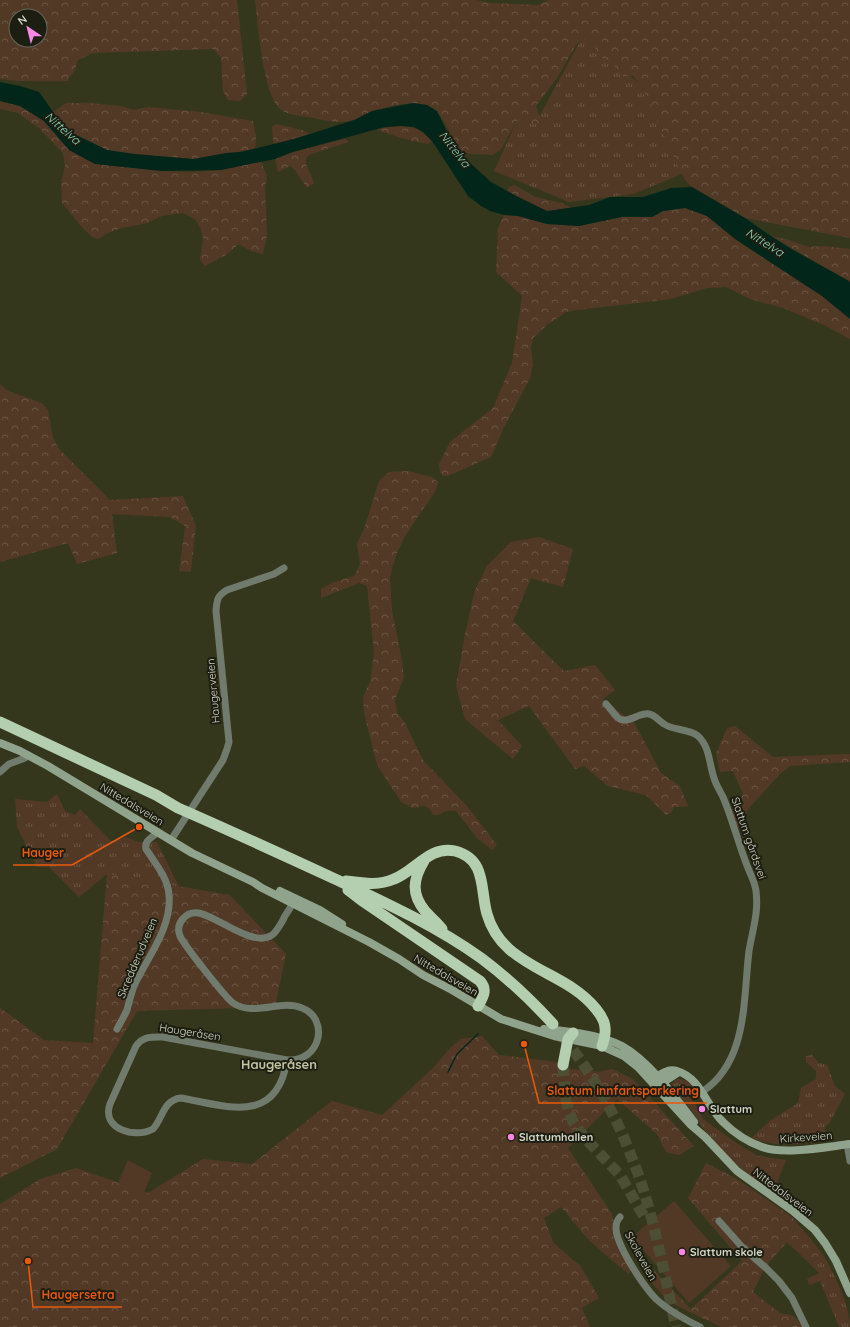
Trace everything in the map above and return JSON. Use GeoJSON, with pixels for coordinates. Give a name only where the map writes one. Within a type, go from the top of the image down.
{"type":"FeatureCollection","features":[{"type":"Feature","properties":{"kind":"highway"},"geometry":{"type":"LineString","coordinates":[[0,722],[156,795],[178,808]]}},
{"type":"Feature","properties":{"kind":"highway"},"geometry":{"type":"LineString","coordinates":[[0,728],[154,800],[178,808],[337,880],[412,916],[447,935],[499,972],[526,996],[553,1024]]}},
{"type":"Feature","properties":{"kind":"highway"},"geometry":{"type":"LineString","coordinates":[[337,880],[372,883],[388,881],[403,874],[437,852],[448,850],[460,853],[470,860],[480,873],[486,913],[492,927],[500,939],[522,959],[577,991],[590,1002],[601,1018],[601,1041]]}},
{"type":"Feature","properties":{"kind":"highway"},"geometry":{"type":"LineString","coordinates":[[426,858],[417,874],[415,885],[416,894],[424,910],[447,935]]}},
{"type":"Feature","properties":{"kind":"highway"},"geometry":{"type":"LineString","coordinates":[[337,880],[361,900],[477,978],[482,984],[485,992],[478,1006]]}},
{"type":"Feature","properties":{"kind":"highway"},"geometry":{"type":"LineString","coordinates":[[563,1065],[570,1036]]}},
{"type":"Feature","properties":{"kind":"main road","name":"Nittedalsveien"},"geometry":{"type":"LineString","coordinates":[[0,743],[28,755],[197,856],[292,901],[352,933],[393,955],[423,975],[507,1022],[533,1029],[555,1030],[570,1036],[601,1041],[624,1056],[658,1082],[691,1125],[705,1137],[737,1171],[793,1211],[815,1230],[836,1261],[850,1293]]}},
{"type":"Feature","properties":{"kind":"main road","name":"Kirkeveien"},"geometry":{"type":"LineString","coordinates":[[658,1082],[679,1072],[684,1073],[691,1078],[702,1092],[710,1106],[724,1123],[743,1138],[760,1147],[771,1150],[788,1150],[848,1144]]}},
{"type":"Feature","properties":{"kind":"street","name":"Haugerveien"},"geometry":{"type":"LineString","coordinates":[[171,840],[223,760],[227,749],[228,742],[216,611],[217,599],[227,590],[274,574],[284,568]]}},
{"type":"Feature","properties":{"kind":"street","name":"Slattum gårdsvei"},"geometry":{"type":"LineString","coordinates":[[606,704],[619,718],[626,720],[642,714],[651,714],[665,725],[689,731],[698,736],[709,756],[714,778],[726,804],[756,890],[756,909],[749,950],[742,1018],[736,1049],[725,1070],[711,1086],[702,1092]]}},
{"type":"Feature","properties":{"kind":"street"},"geometry":{"type":"LineString","coordinates":[[0,772],[9,764],[25,758],[28,755]]}},
{"type":"Feature","properties":{"kind":"street","name":"Skredderudveien"},"geometry":{"type":"LineString","coordinates":[[117,1029],[126,1011],[134,987],[157,942],[168,912],[169,896],[164,877],[146,849],[148,840],[158,832]]}},
{"type":"Feature","properties":{"kind":"street","name":"Haugeråsen"},"geometry":{"type":"LineString","coordinates":[[287,1060],[277,1090],[267,1099],[250,1107],[232,1107],[176,1098],[168,1103],[153,1129],[142,1133],[117,1128],[113,1125],[108,1116],[110,1104],[136,1046],[138,1042],[145,1038],[163,1037],[287,1060],[303,1058],[309,1054],[316,1044],[318,1037],[318,1025],[311,1014],[294,1005],[250,1008],[232,1002],[181,938],[178,930],[184,916],[190,913],[199,913],[252,937],[264,938],[271,936],[276,932],[284,917],[284,913],[292,901]]}},
{"type":"Feature","properties":{"kind":"street","name":"Kirkeveien"},"geometry":{"type":"LineString","coordinates":[[848,1144],[850,1161]]}},
{"type":"Feature","properties":{"kind":"street","name":"Skoleveien"},"geometry":{"type":"LineString","coordinates":[[620,1216],[616,1222],[616,1233],[642,1284],[674,1313],[700,1327]]}},
{"type":"Feature","properties":{"kind":"street"},"geometry":{"type":"LineString","coordinates":[[719,1220],[743,1248],[779,1281],[792,1298],[806,1327]]}},
{"type":"Feature","properties":{"kind":"green space"},"geometry":{"type":"Polygon","coordinates":[[[0,0],[237,0],[247,94],[240,101],[228,100],[223,91],[221,57],[213,49],[93,53],[78,60],[75,70],[67,81],[18,81],[0,79],[0,0]]]}},
{"type":"Feature","properties":{"kind":"green space"},"geometry":{"type":"Polygon","coordinates":[[[255,0],[476,0],[490,3],[539,5],[548,0],[850,0],[850,238],[745,218],[692,187],[685,180],[677,164],[641,85],[633,76],[623,76],[617,73],[615,66],[603,59],[588,38],[582,39],[576,45],[557,78],[536,106],[543,125],[531,123],[521,118],[517,121],[501,149],[493,155],[471,154],[460,149],[439,114],[426,105],[414,103],[384,108],[372,111],[356,119],[343,122],[286,113],[279,108],[273,100],[269,88],[262,57],[255,0]]]}},
{"type":"Feature","properties":{"kind":"green space"},"geometry":{"type":"Polygon","coordinates":[[[584,34],[618,68],[644,86],[687,172],[633,194],[569,202],[494,171],[521,112],[538,119],[584,34]]]}},
{"type":"Feature","properties":{"kind":"green space"},"geometry":{"type":"Polygon","coordinates":[[[0,101],[20,106],[44,121],[69,150],[95,164],[162,171],[194,172],[221,170],[261,161],[267,177],[265,187],[267,236],[263,254],[251,251],[239,244],[226,255],[205,266],[200,260],[203,239],[200,227],[195,219],[183,213],[162,216],[147,223],[122,228],[110,232],[98,239],[92,237],[62,203],[61,186],[65,165],[63,153],[40,129],[18,113],[0,109],[0,101]]]}},
{"type":"Feature","properties":{"kind":"green space"},"geometry":{"type":"Polygon","coordinates":[[[66,103],[89,103],[121,106],[134,110],[148,107],[201,112],[253,121],[256,137],[255,149],[194,159],[134,154],[107,150],[66,130],[53,112],[66,103]]]}},
{"type":"Feature","properties":{"kind":"green space"},"geometry":{"type":"Polygon","coordinates":[[[276,124],[302,130],[310,134],[275,144],[273,141],[272,127],[276,124]]]}},
{"type":"Feature","properties":{"kind":"green space"},"geometry":{"type":"Polygon","coordinates":[[[400,126],[418,129],[432,141],[428,144],[395,136],[376,129],[400,126]]]}},
{"type":"Feature","properties":{"kind":"green space"},"geometry":{"type":"Polygon","coordinates":[[[345,139],[349,142],[311,154],[306,158],[306,164],[314,183],[307,188],[295,170],[290,166],[278,172],[275,159],[293,152],[345,139]]]}},
{"type":"Feature","properties":{"kind":"green space"},"geometry":{"type":"Polygon","coordinates":[[[515,185],[535,197],[562,203],[571,208],[547,211],[507,191],[509,187],[515,185]]]}},
{"type":"Feature","properties":{"kind":"green space"},"geometry":{"type":"Polygon","coordinates":[[[685,208],[707,216],[735,239],[822,296],[850,319],[850,339],[824,325],[783,308],[750,299],[726,287],[707,288],[671,299],[566,312],[547,325],[533,338],[531,348],[533,365],[530,378],[504,427],[491,457],[448,476],[443,476],[440,472],[439,464],[450,442],[493,408],[512,363],[522,296],[496,272],[498,228],[504,215],[518,216],[547,224],[579,226],[622,217],[652,217],[663,211],[685,208]]]}},
{"type":"Feature","properties":{"kind":"green space"},"geometry":{"type":"Polygon","coordinates":[[[771,236],[809,247],[824,246],[850,249],[850,283],[848,281],[771,236]]]}},
{"type":"Feature","properties":{"kind":"green space"},"geometry":{"type":"Polygon","coordinates":[[[0,384],[8,391],[42,403],[48,410],[53,438],[59,449],[110,500],[183,496],[196,526],[191,572],[179,571],[185,526],[170,517],[112,514],[117,553],[77,564],[68,543],[0,562],[0,384]]]}},
{"type":"Feature","properties":{"kind":"green space"},"geometry":{"type":"Polygon","coordinates":[[[408,471],[432,477],[438,482],[436,490],[405,536],[396,555],[390,577],[392,610],[404,677],[395,700],[397,713],[405,723],[423,760],[467,806],[497,845],[492,850],[477,838],[456,811],[446,811],[438,815],[433,815],[430,809],[424,806],[412,808],[401,802],[377,765],[364,713],[363,697],[370,682],[374,653],[367,586],[359,583],[321,598],[321,589],[334,582],[354,576],[360,565],[357,544],[365,526],[379,481],[389,472],[408,471]]]}},
{"type":"Feature","properties":{"kind":"green space"},"geometry":{"type":"Polygon","coordinates":[[[539,537],[573,549],[563,587],[531,578],[513,621],[564,671],[595,665],[615,690],[603,699],[635,724],[661,773],[680,786],[688,806],[674,807],[671,813],[666,815],[646,795],[608,786],[584,766],[575,769],[529,706],[498,720],[522,746],[513,759],[465,719],[456,686],[465,634],[475,590],[487,566],[511,542],[539,537]]]}},
{"type":"Feature","properties":{"kind":"green space"},"geometry":{"type":"Polygon","coordinates":[[[735,726],[773,757],[850,754],[850,762],[790,766],[780,774],[750,807],[744,816],[742,826],[739,830],[731,810],[737,808],[743,794],[733,771],[720,772],[716,754],[727,728],[735,726]]]}},
{"type":"Feature","properties":{"kind":"green space"},"geometry":{"type":"Polygon","coordinates":[[[57,794],[65,811],[75,815],[80,809],[111,841],[126,837],[138,842],[157,842],[179,887],[107,874],[79,897],[49,867],[37,867],[17,827],[15,799],[47,802],[57,794]]]}},
{"type":"Feature","properties":{"kind":"green space"},"geometry":{"type":"Polygon","coordinates":[[[107,874],[230,895],[286,954],[275,1007],[137,1011],[57,1149],[0,1178],[0,1008],[44,1040],[93,1043],[107,874]]]}},
{"type":"Feature","properties":{"kind":"green space"},"geometry":{"type":"Polygon","coordinates":[[[482,1036],[499,1055],[557,1062],[561,1068],[599,1072],[612,1069],[633,1079],[694,1146],[679,1155],[666,1152],[657,1134],[617,1099],[568,1148],[612,1214],[616,1243],[631,1267],[629,1274],[609,1258],[587,1238],[561,1207],[544,1218],[553,1242],[580,1265],[599,1298],[582,1308],[590,1327],[0,1327],[0,1204],[40,1179],[76,1168],[148,1193],[203,1159],[252,1164],[332,1101],[382,1115],[433,1068],[450,1048],[461,1039],[482,1036]]]}},
{"type":"Feature","properties":{"kind":"green space"},"geometry":{"type":"Polygon","coordinates":[[[812,1055],[819,1063],[827,1065],[835,1086],[845,1094],[830,1122],[825,1127],[825,1133],[831,1140],[800,1144],[782,1144],[751,1138],[771,1120],[798,1103],[801,1088],[816,1079],[816,1071],[806,1062],[806,1056],[812,1055]]]}},
{"type":"Feature","properties":{"kind":"green space"},"geometry":{"type":"Polygon","coordinates":[[[676,1079],[684,1080],[691,1085],[689,1094],[702,1117],[708,1123],[758,1156],[786,1160],[773,1193],[731,1160],[705,1131],[689,1107],[673,1088],[672,1084],[676,1079]]]}},
{"type":"Feature","properties":{"kind":"green space"},"geometry":{"type":"Polygon","coordinates":[[[128,1160],[152,1173],[143,1195],[118,1183],[128,1160]]]}},
{"type":"Feature","properties":{"kind":"green space"},"geometry":{"type":"Polygon","coordinates":[[[706,1163],[737,1179],[792,1217],[822,1253],[810,1264],[787,1242],[765,1267],[753,1292],[780,1313],[794,1316],[803,1327],[721,1327],[669,1302],[650,1281],[647,1263],[691,1309],[742,1261],[688,1198],[706,1163]]]}},
{"type":"Feature","properties":{"kind":"green space","name":"Slattum skole"},"geometry":{"type":"Polygon","coordinates":[[[674,1201],[731,1266],[689,1303],[632,1237],[674,1201]]]}},
{"type":"Feature","properties":{"kind":"green space"},"geometry":{"type":"Polygon","coordinates":[[[822,1253],[836,1279],[844,1299],[850,1327],[839,1327],[820,1281],[809,1285],[807,1279],[819,1273],[810,1264],[822,1253]]]}},
{"type":"Feature","properties":{"kind":"water","name":"Nittelva"},"geometry":{"type":"Polygon","coordinates":[[[0,82],[39,92],[66,130],[107,150],[134,154],[194,159],[240,152],[294,139],[354,120],[372,111],[413,103],[427,105],[437,111],[456,150],[491,182],[547,211],[589,205],[610,197],[643,197],[671,188],[692,187],[745,218],[793,250],[849,281],[850,319],[822,296],[735,239],[707,216],[685,208],[663,211],[652,217],[622,217],[579,226],[547,224],[518,216],[504,215],[490,211],[468,196],[432,141],[423,132],[414,127],[385,127],[293,152],[275,159],[221,170],[162,171],[95,164],[69,150],[44,121],[20,106],[0,101],[0,82]]]}},
{"type":"Feature","properties":{"kind":"waterway"},"geometry":{"type":"LineString","coordinates":[[448,1072],[457,1054],[478,1034]]}},
{"type":"Feature","properties":{"kind":"tunnel"},"geometry":{"type":"LineString","coordinates":[[563,1037],[601,1092],[624,1137],[645,1195],[662,1261],[676,1327]]}},
{"type":"Feature","properties":{"kind":"tunnel"},"geometry":{"type":"LineString","coordinates":[[563,1065],[566,1101],[573,1122],[584,1137],[620,1175],[646,1220]]}},
{"type":"Feature","properties":{"kind":"place","name":"Hauger"},"geometry":{"type":"Point","coordinates":[139,827]}},
{"type":"Feature","properties":{"kind":"place","name":"Slattum innfartsparkering"},"geometry":{"type":"Point","coordinates":[524,1044]}},
{"type":"Feature","properties":{"kind":"place","name":"Slattum"},"geometry":{"type":"Point","coordinates":[702,1109]}},
{"type":"Feature","properties":{"kind":"place","name":"Slattumhallen"},"geometry":{"type":"Point","coordinates":[511,1137]}},
{"type":"Feature","properties":{"kind":"place","name":"Slattum skole"},"geometry":{"type":"Point","coordinates":[682,1252]}},
{"type":"Feature","properties":{"kind":"place","name":"Haugersetra"},"geometry":{"type":"Point","coordinates":[28,1261]}},
{"type":"Feature","properties":{"kind":"district","name":"Haugeråsen"},"geometry":{"type":"Point","coordinates":[279,1064]}}]}
